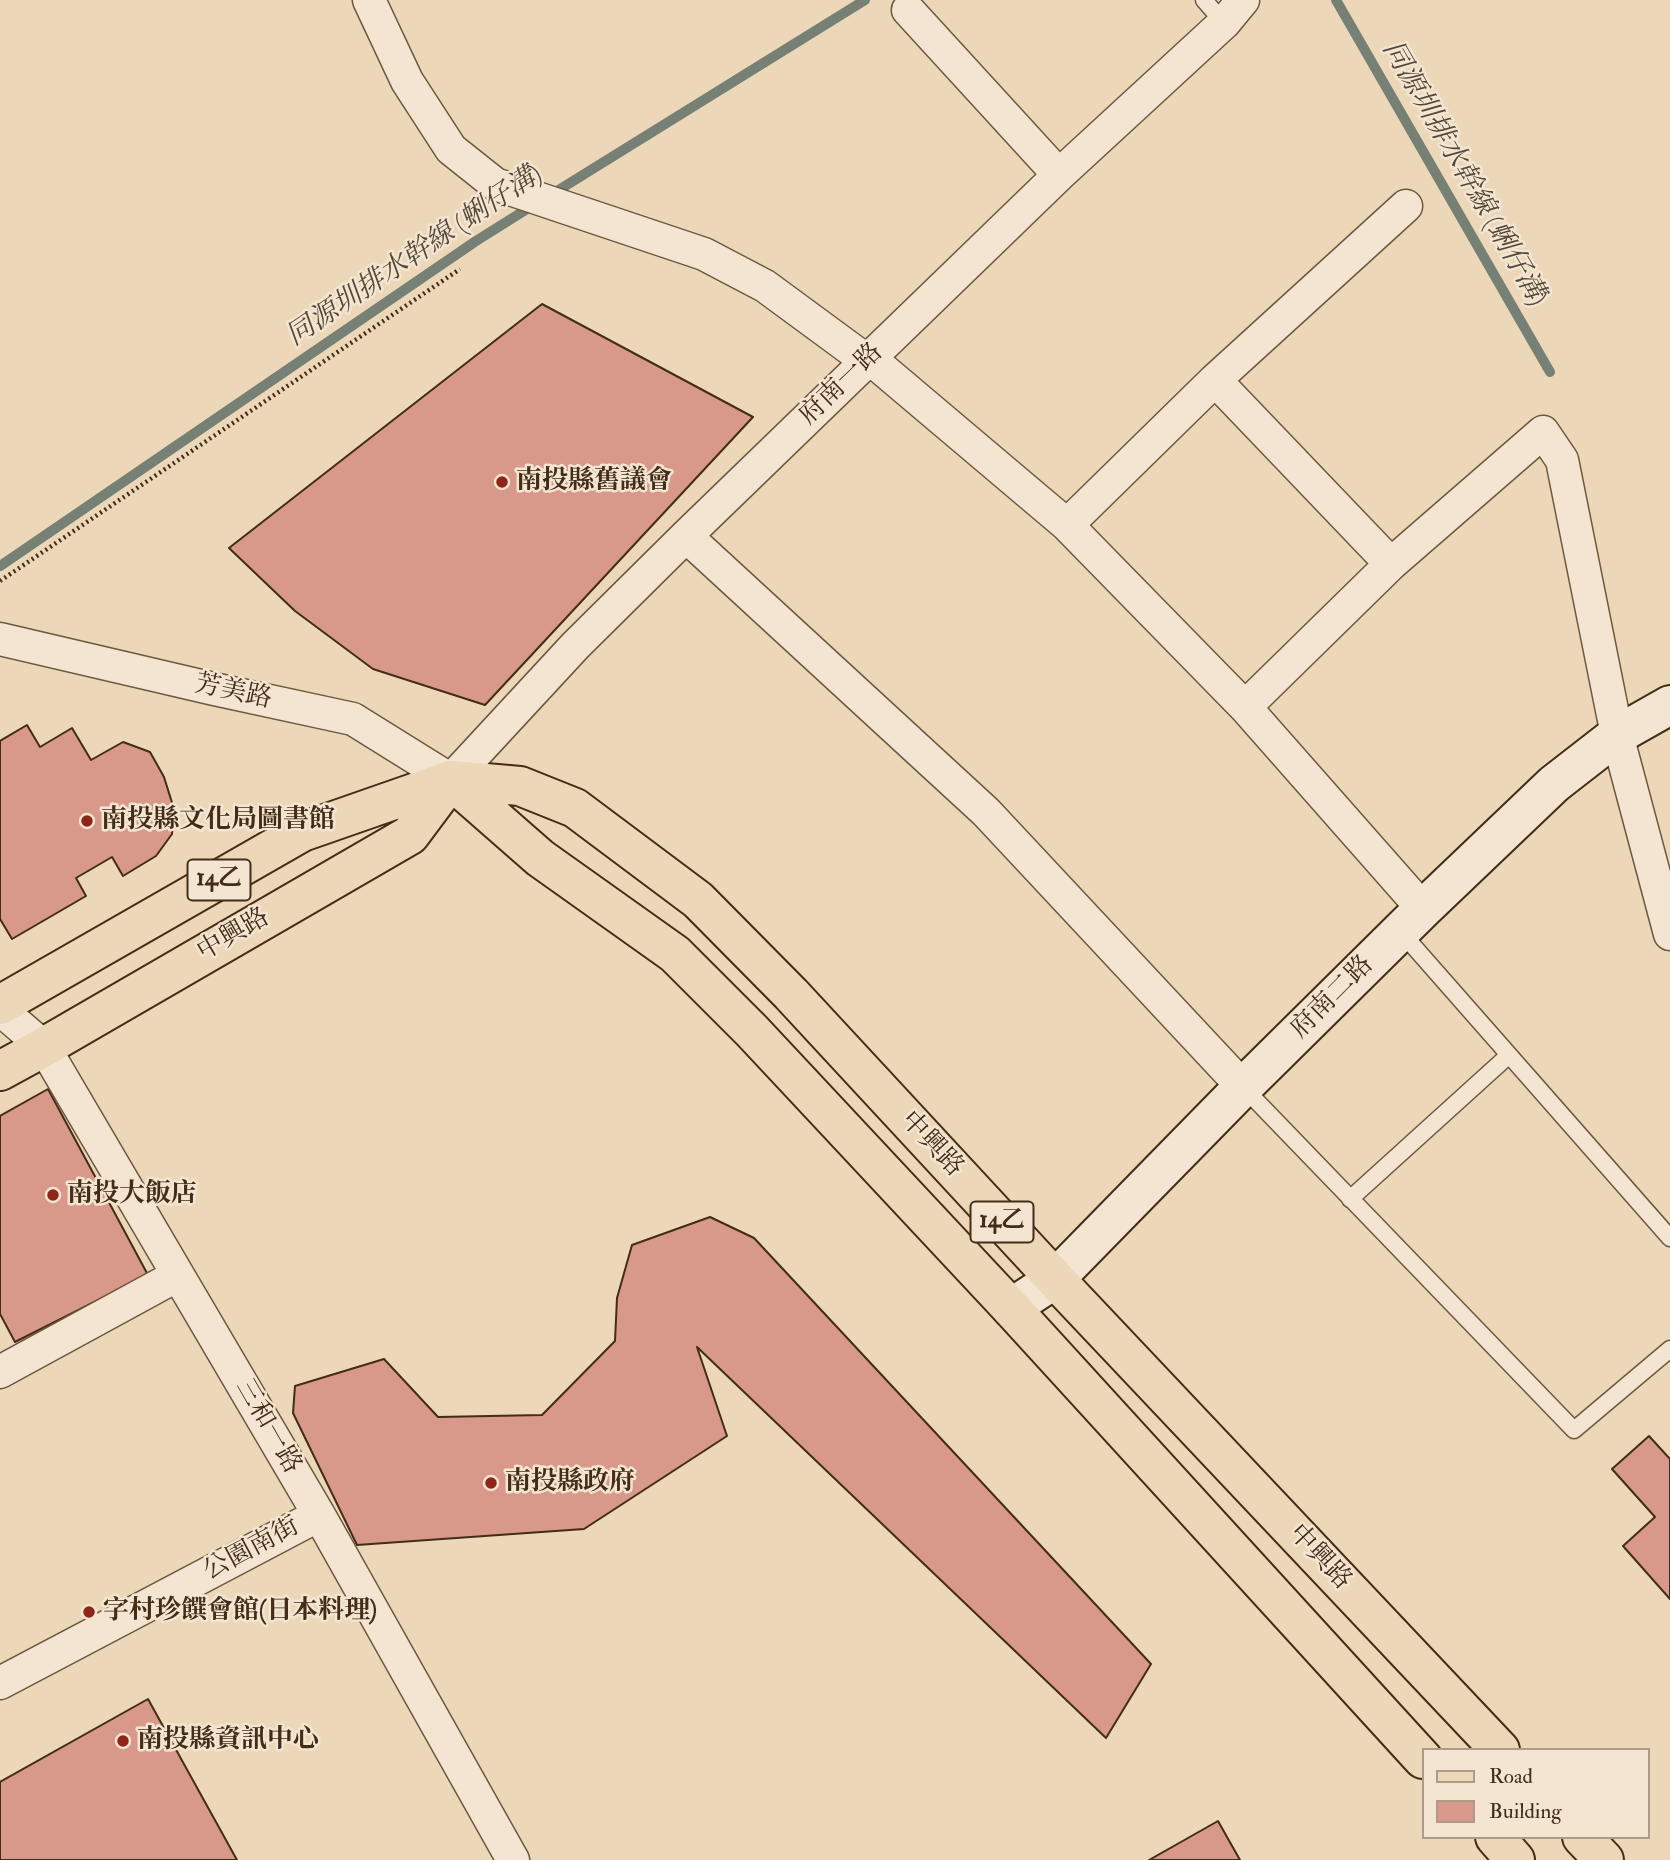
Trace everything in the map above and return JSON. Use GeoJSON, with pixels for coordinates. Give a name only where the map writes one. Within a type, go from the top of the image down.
{"type":"FeatureCollection","features":[{"type":"Feature","properties":{"kind":"main road","name":"中興路"},"geometry":{"type":"LineString","coordinates":[[451,780],[540,858],[675,954],[752,1031],[1011,1308],[1422,1758]]}},
{"type":"Feature","properties":{"kind":"main road","name":"中興路"},"geometry":{"type":"LineString","coordinates":[[0,1070],[410,835],[451,780]]}},
{"type":"Feature","properties":{"kind":"main road","name":"中興路"},"geometry":{"type":"LineString","coordinates":[[0,1007],[302,832],[451,780],[520,786],[575,808],[698,900],[791,994],[1055,1279],[1498,1748]]}},
{"type":"Feature","properties":{"kind":"main road"},"geometry":{"type":"LineString","coordinates":[[752,1031],[791,994]]}},
{"type":"Feature","properties":{"kind":"main road"},"geometry":{"type":"LineString","coordinates":[[1496,1839],[1515,1860]]}},
{"type":"Feature","properties":{"kind":"main road"},"geometry":{"type":"LineString","coordinates":[[1584,1839],[1604,1860]]}},
{"type":"Feature","properties":{"kind":"street"},"geometry":{"type":"LineString","coordinates":[[369,0],[407,81],[451,149],[495,184],[704,254],[765,286],[867,361],[873,361],[1067,525],[1245,707],[1412,920]]}},
{"type":"Feature","properties":{"kind":"street","name":"府南一路"},"geometry":{"type":"LineString","coordinates":[[451,780],[575,646],[1059,175],[1223,8]]}},
{"type":"Feature","properties":{"kind":"street"},"geometry":{"type":"LineString","coordinates":[[908,10],[1059,175]]}},
{"type":"Feature","properties":{"kind":"street"},"geometry":{"type":"LineString","coordinates":[[1067,525],[1215,380],[1406,206]]}},
{"type":"Feature","properties":{"kind":"street"},"geometry":{"type":"LineString","coordinates":[[1215,380],[1391,564]]}},
{"type":"Feature","properties":{"kind":"street"},"geometry":{"type":"LineString","coordinates":[[1245,707],[1391,564],[1543,432],[1562,460],[1617,735],[1670,934]]}},
{"type":"Feature","properties":{"kind":"street"},"geometry":{"type":"LineString","coordinates":[[686,536],[986,812],[1243,1087]]}},
{"type":"Feature","properties":{"kind":"street","name":"芳美路"},"geometry":{"type":"LineString","coordinates":[[0,639],[214,690],[353,719],[451,780]]}},
{"type":"Feature","properties":{"kind":"street","name":"府南二路"},"geometry":{"type":"LineString","coordinates":[[1011,1308],[1055,1279],[1243,1087],[1554,784],[1617,735],[1670,705]]}},
{"type":"Feature","properties":{"kind":"street","name":"三和一路"},"geometry":{"type":"LineString","coordinates":[[0,1007],[44,1047],[318,1515],[513,1860]]}},
{"type":"Feature","properties":{"kind":"street"},"geometry":{"type":"LineString","coordinates":[[0,1372],[178,1275]]}},
{"type":"Feature","properties":{"kind":"street","name":"公園南街"},"geometry":{"type":"LineString","coordinates":[[0,1682],[318,1515]]}},
{"type":"Feature","properties":{"kind":"lane"},"geometry":{"type":"LineString","coordinates":[[1412,920],[1509,1055],[1670,1238]]}},
{"type":"Feature","properties":{"kind":"lane"},"geometry":{"type":"LineString","coordinates":[[1350,1199],[1509,1055]]}},
{"type":"Feature","properties":{"kind":"lane"},"geometry":{"type":"LineString","coordinates":[[1243,1087],[1574,1430],[1670,1349]]}},
{"type":"Feature","properties":{"kind":"path"},"geometry":{"type":"LineString","coordinates":[[0,581],[460,269]]}},
{"type":"Feature","properties":{"kind":"building","name":"南投縣舊議會"},"geometry":{"type":"Polygon","coordinates":[[[542,304],[753,417],[485,705],[373,669],[295,611],[229,548],[542,304]]]}},
{"type":"Feature","properties":{"kind":"building","name":"南投縣文化局圖書館"},"geometry":{"type":"Polygon","coordinates":[[[27,725],[40,747],[72,728],[91,760],[123,742],[150,752],[164,777],[174,809],[172,834],[156,856],[123,876],[112,857],[76,878],[86,896],[12,939],[0,919],[0,741],[27,725]]]}},
{"type":"Feature","properties":{"kind":"building","name":"南投大飯店"},"geometry":{"type":"Polygon","coordinates":[[[48,1089],[148,1275],[15,1342],[0,1314],[0,1116],[48,1089]]]}},
{"type":"Feature","properties":{"kind":"building","name":"南投縣政府"},"geometry":{"type":"Polygon","coordinates":[[[710,1217],[754,1238],[1151,1664],[1106,1738],[697,1347],[727,1436],[584,1529],[357,1545],[293,1413],[295,1386],[384,1359],[438,1417],[542,1415],[615,1341],[617,1298],[632,1245],[710,1217]]]}},
{"type":"Feature","properties":{"kind":"building"},"geometry":{"type":"Polygon","coordinates":[[[1649,1436],[1670,1459],[1670,1599],[1623,1546],[1655,1517],[1612,1469],[1649,1436]]]}},
{"type":"Feature","properties":{"kind":"building","name":"南投縣資訊中心"},"geometry":{"type":"Polygon","coordinates":[[[148,1699],[237,1860],[0,1860],[0,1782],[148,1699]]]}},
{"type":"Feature","properties":{"kind":"building"},"geometry":{"type":"Polygon","coordinates":[[[1218,1821],[1240,1860],[1149,1860],[1218,1821]]]}},
{"type":"Feature","properties":{"kind":"waterway","name":"同源圳排水幹線 (蜊仔溝)"},"geometry":{"type":"LineString","coordinates":[[549,196],[865,0]]}},
{"type":"Feature","properties":{"kind":"waterway","name":"同源圳排水幹線 (蜊仔溝)"},"geometry":{"type":"LineString","coordinates":[[1336,0],[1550,372]]}},
{"type":"Feature","properties":{"kind":"waterway","name":"同源圳排水幹線 (蜊仔溝)"},"geometry":{"type":"LineString","coordinates":[[0,566],[476,241],[535,204]]}},
{"type":"Feature","properties":{"kind":"place","name":"南投縣舊議會"},"geometry":{"type":"Point","coordinates":[502,482]}},
{"type":"Feature","properties":{"kind":"place","name":"南投縣文化局圖書館"},"geometry":{"type":"Point","coordinates":[87,821]}},
{"type":"Feature","properties":{"kind":"place","name":"南投大飯店"},"geometry":{"type":"Point","coordinates":[53,1195]}},
{"type":"Feature","properties":{"kind":"place","name":"南投縣政府"},"geometry":{"type":"Point","coordinates":[491,1483]}},
{"type":"Feature","properties":{"kind":"place","name":"字村珍饌會館(日本料理)"},"geometry":{"type":"Point","coordinates":[89,1612]}},
{"type":"Feature","properties":{"kind":"place","name":"南投縣資訊中心"},"geometry":{"type":"Point","coordinates":[123,1741]}}]}
